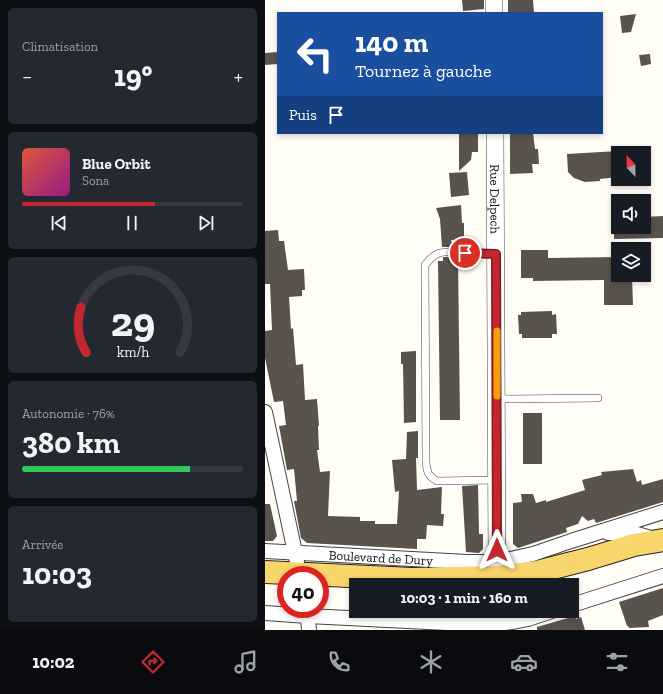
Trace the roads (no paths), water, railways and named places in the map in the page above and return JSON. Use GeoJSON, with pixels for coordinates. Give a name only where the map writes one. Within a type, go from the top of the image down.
{"type":"FeatureCollection","features":[{"type":"Feature","properties":{"kind":"main road"},"geometry":{"type":"LineString","coordinates":[[497,575],[537,572],[634,545],[663,540]]}},
{"type":"Feature","properties":{"kind":"main road"},"geometry":{"type":"LineString","coordinates":[[563,578],[663,548]]}},
{"type":"Feature","properties":{"kind":"main road","name":"Boulevard de Dury"},"geometry":{"type":"LineString","coordinates":[[265,572],[277,575]]}},
{"type":"Feature","properties":{"kind":"main road","name":"Boulevard de Dury"},"geometry":{"type":"LineString","coordinates":[[329,579],[412,579],[497,575]]}},
{"type":"Feature","properties":{"kind":"main road","name":"Boulevard de Dury"},"geometry":{"type":"LineString","coordinates":[[265,585],[277,583]]}},
{"type":"Feature","properties":{"kind":"main road"},"geometry":{"type":"LineString","coordinates":[[329,588],[349,590]]}},
{"type":"Feature","properties":{"kind":"street"},"geometry":{"type":"LineString","coordinates":[[494,0],[494,12]]}},
{"type":"Feature","properties":{"kind":"street","name":"Rue Delpech"},"geometry":{"type":"LineString","coordinates":[[495,134],[497,575]]}},
{"type":"Feature","properties":{"kind":"street"},"geometry":{"type":"LineString","coordinates":[[265,412],[295,553],[295,566]]}},
{"type":"Feature","properties":{"kind":"street"},"geometry":{"type":"LineString","coordinates":[[497,575],[533,554],[663,512]]}},
{"type":"Feature","properties":{"kind":"street"},"geometry":{"type":"LineString","coordinates":[[599,532],[637,534],[663,540]]}},
{"type":"Feature","properties":{"kind":"street","name":"Boulevard de Dury"},"geometry":{"type":"LineString","coordinates":[[265,551],[467,562],[497,575]]}},
{"type":"Feature","properties":{"kind":"street"},"geometry":{"type":"LineString","coordinates":[[579,603],[663,576]]}},
{"type":"Feature","properties":{"kind":"street"},"geometry":{"type":"LineString","coordinates":[[265,613],[277,614]]}},
{"type":"Feature","properties":{"kind":"street"},"geometry":{"type":"LineString","coordinates":[[308,618],[457,624],[513,622],[528,618]]}},
{"type":"Feature","properties":{"kind":"lane"},"geometry":{"type":"LineString","coordinates":[[496,254],[439,253],[432,257],[425,265],[425,446],[427,471],[431,477],[437,481],[497,480]]}},
{"type":"Feature","properties":{"kind":"lane"},"geometry":{"type":"LineString","coordinates":[[497,399],[598,398]]}}]}
